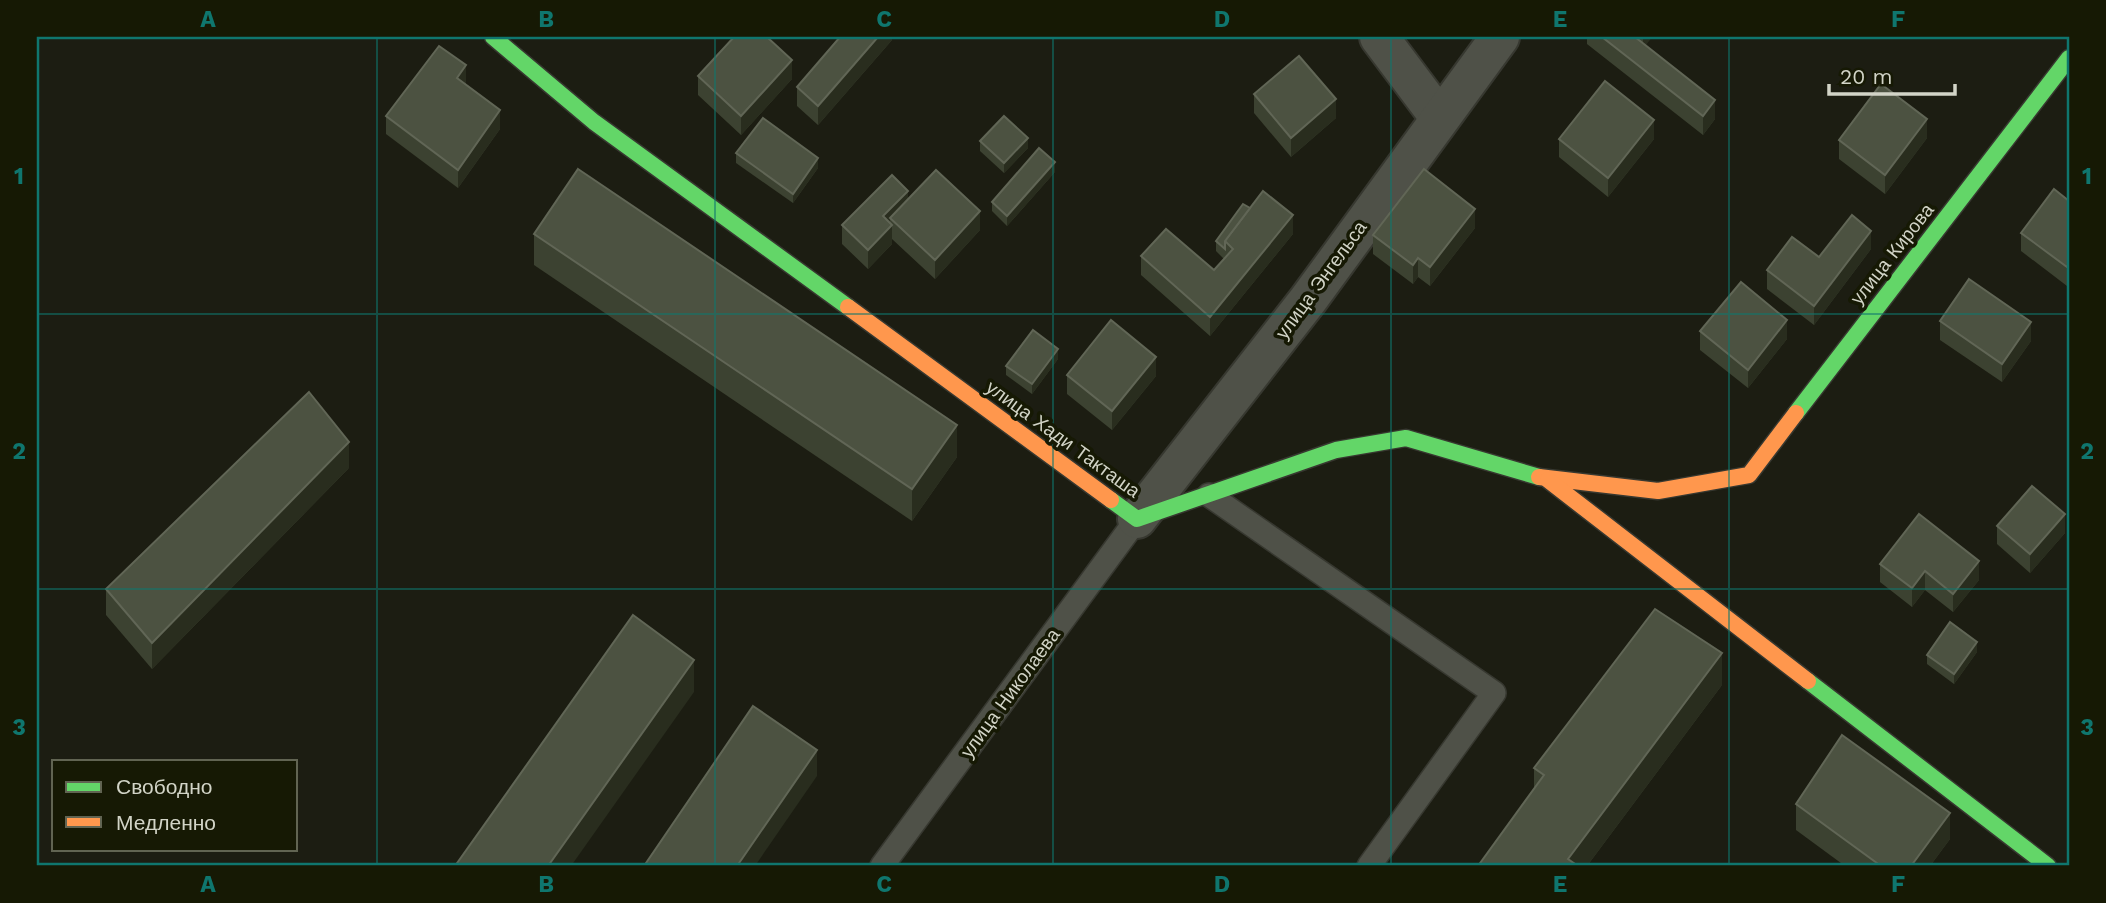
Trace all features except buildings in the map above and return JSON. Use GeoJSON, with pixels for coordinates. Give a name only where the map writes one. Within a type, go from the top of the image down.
{"type":"FeatureCollection","features":[{"type":"Feature","properties":{"kind":"street","name":"улица Хади Такташа"},"geometry":{"type":"LineString","coordinates":[[493,37],[594,122],[1137,519],[1336,450],[1406,438],[1548,480],[1658,491],[1749,475]]}},
{"type":"Feature","properties":{"kind":"street"},"geometry":{"type":"LineString","coordinates":[[1379,37],[1438,117]]}},
{"type":"Feature","properties":{"kind":"street","name":"улица Энгельса"},"geometry":{"type":"LineString","coordinates":[[1137,519],[1308,300],[1438,117],[1500,37]]}},
{"type":"Feature","properties":{"kind":"street","name":"улица Кирова"},"geometry":{"type":"LineString","coordinates":[[1749,475],[2069,58]]}},
{"type":"Feature","properties":{"kind":"street"},"geometry":{"type":"LineString","coordinates":[[1548,480],[2048,866]]}},
{"type":"Feature","properties":{"kind":"lane"},"geometry":{"type":"LineString","coordinates":[[1209,495],[1494,693],[1369,866]]}},
{"type":"Feature","properties":{"kind":"lane","name":"улица Николаева"},"geometry":{"type":"LineString","coordinates":[[883,866],[1137,519]]}},
{"type":"Feature","properties":{"kind":"traffic: fast"},"geometry":{"type":"LineString","coordinates":[[493,37],[594,122],[848,307]]}},
{"type":"Feature","properties":{"kind":"traffic: fast"},"geometry":{"type":"LineString","coordinates":[[1796,413],[2069,58]]}},
{"type":"Feature","properties":{"kind":"traffic: fast"},"geometry":{"type":"LineString","coordinates":[[1111,500],[1137,519],[1336,450],[1406,438],[1539,477]]}},
{"type":"Feature","properties":{"kind":"traffic: fast"},"geometry":{"type":"LineString","coordinates":[[1808,681],[2048,866]]}},
{"type":"Feature","properties":{"kind":"traffic: slow"},"geometry":{"type":"LineString","coordinates":[[848,307],[1111,500]]}},
{"type":"Feature","properties":{"kind":"traffic: slow"},"geometry":{"type":"LineString","coordinates":[[1539,477],[1658,491],[1749,475],[1796,413]]}},
{"type":"Feature","properties":{"kind":"traffic: slow"},"geometry":{"type":"LineString","coordinates":[[1548,480],[1808,681]]}}]}
